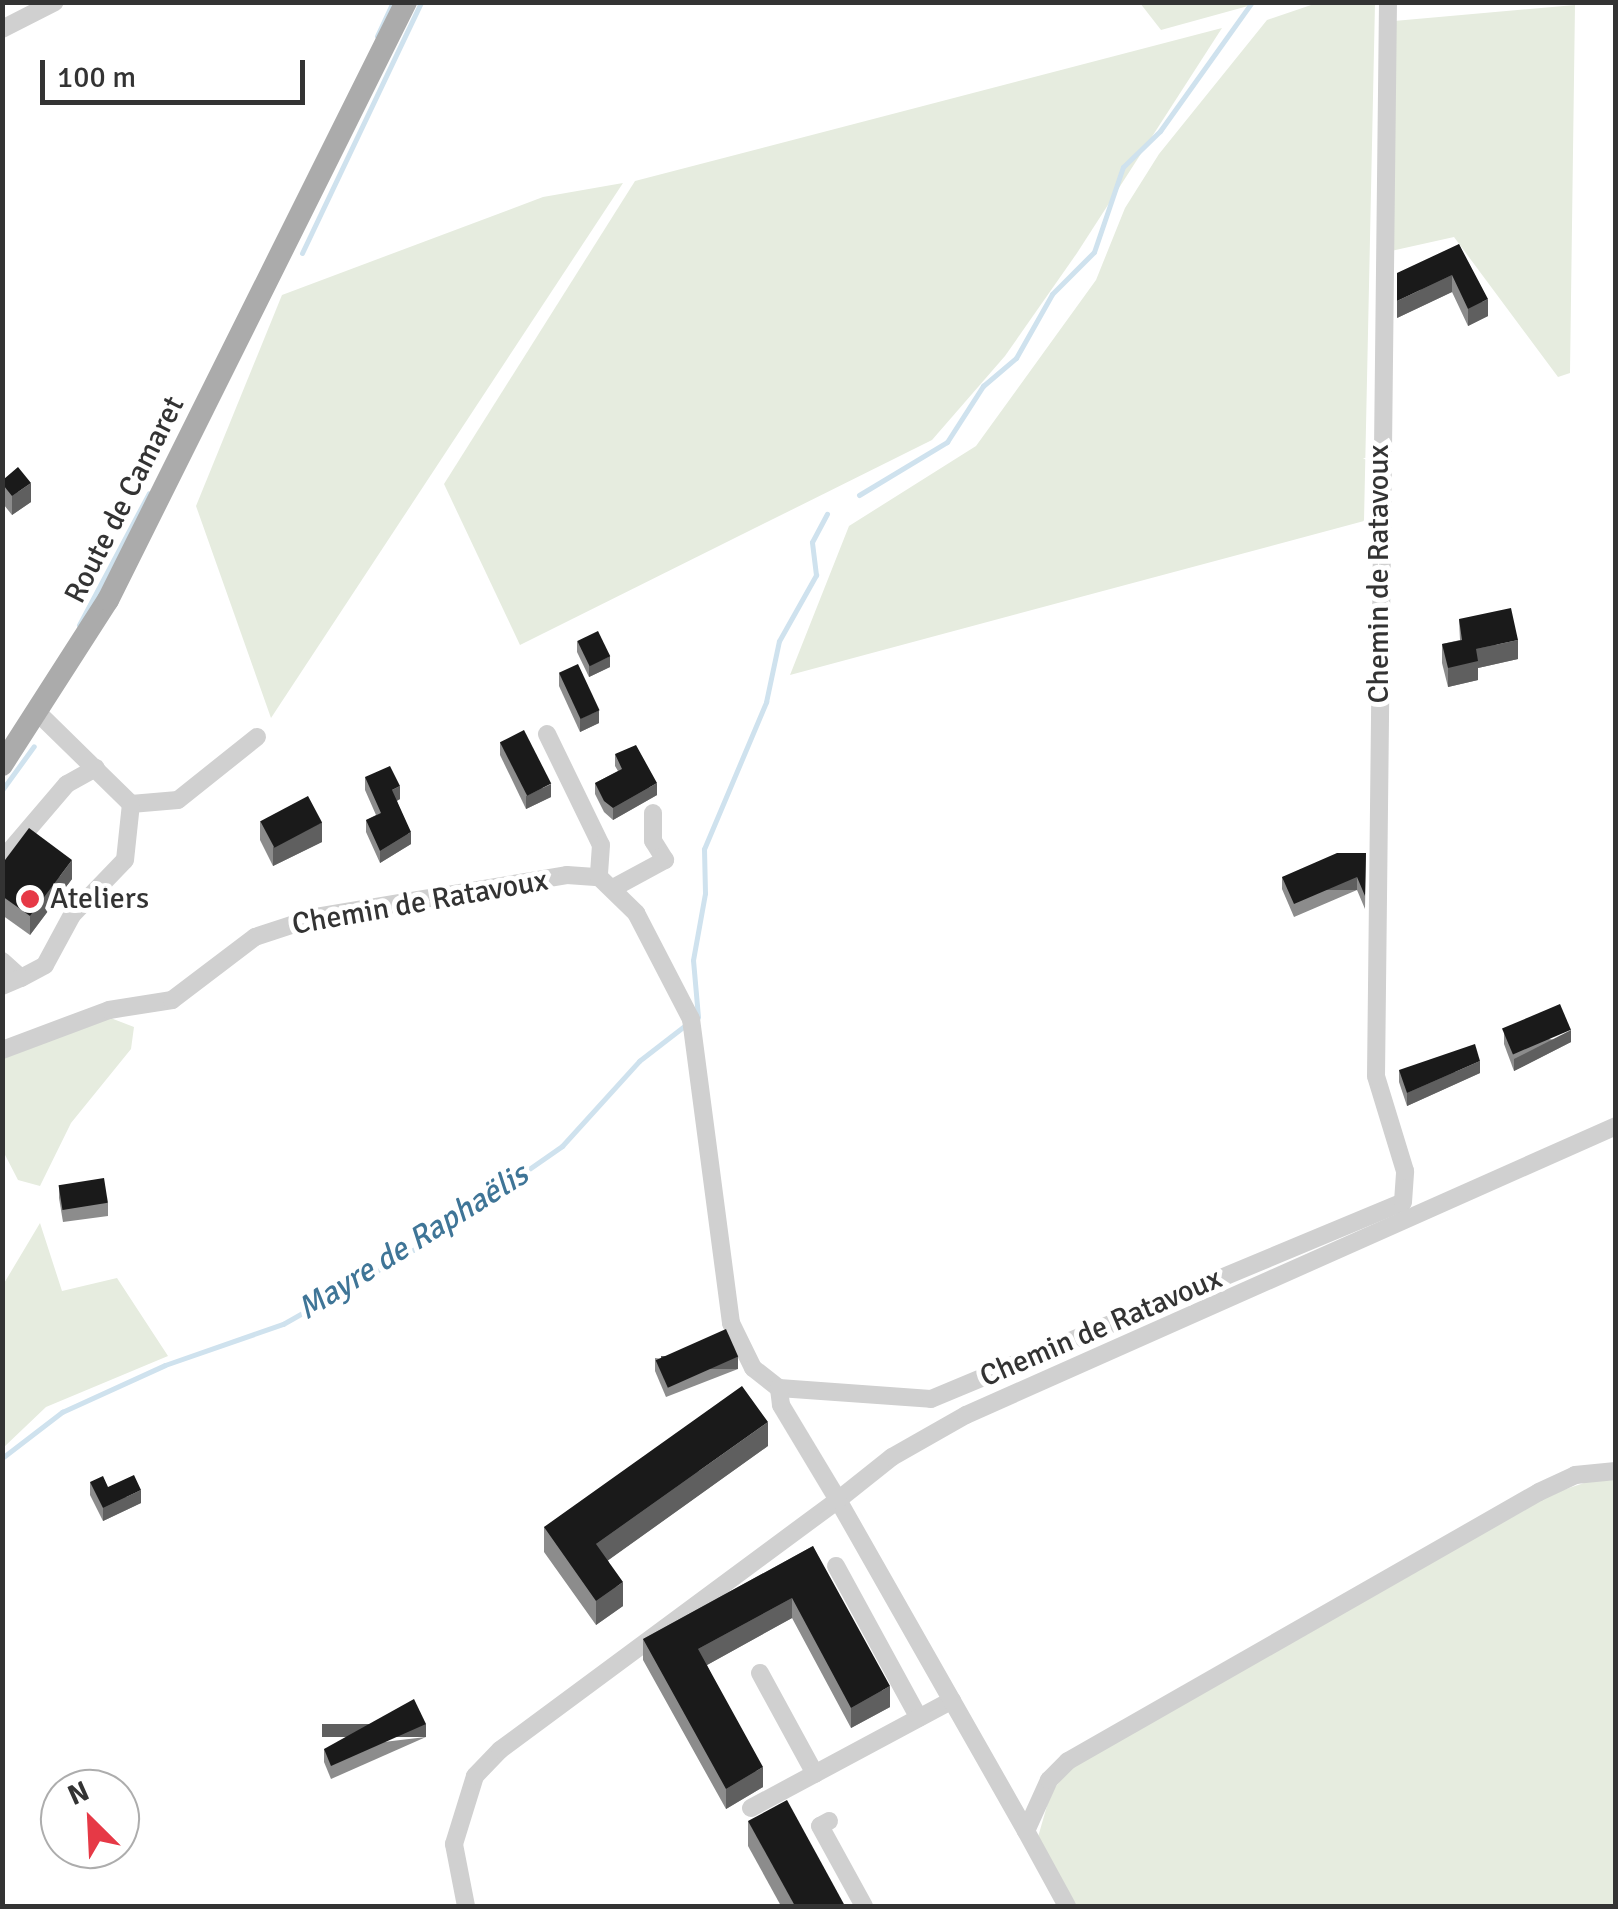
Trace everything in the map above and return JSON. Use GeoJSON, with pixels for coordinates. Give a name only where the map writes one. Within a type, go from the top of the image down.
{"type":"FeatureCollection","features":[{"type":"Feature","properties":{"kind":"main road","name":"Route de Camaret"},"geometry":{"type":"LineString","coordinates":[[2,765],[39,714],[108,600],[406,2]]}},
{"type":"Feature","properties":{"kind":"street"},"geometry":{"type":"LineString","coordinates":[[2,29],[55,2]]}},
{"type":"Feature","properties":{"kind":"street","name":"Chemin de Ratavoux"},"geometry":{"type":"LineString","coordinates":[[779,1388],[932,1399],[1403,1202],[1405,1171],[1376,1076],[1388,2]]}},
{"type":"Feature","properties":{"kind":"street"},"geometry":{"type":"LineString","coordinates":[[39,714],[132,804],[178,800],[256,737]]}},
{"type":"Feature","properties":{"kind":"street"},"geometry":{"type":"LineString","coordinates":[[546,734],[601,845],[607,882],[636,913],[691,1019],[731,1323],[753,1368],[779,1388],[780,1405],[838,1500],[1067,1906]]}},
{"type":"Feature","properties":{"kind":"street"},"geometry":{"type":"LineString","coordinates":[[2,860],[67,784],[96,768]]}},
{"type":"Feature","properties":{"kind":"street"},"geometry":{"type":"LineString","coordinates":[[2,986],[46,965],[72,914],[125,860],[132,804]]}},
{"type":"Feature","properties":{"kind":"street"},"geometry":{"type":"LineString","coordinates":[[607,882],[664,860],[653,841],[653,813]]}},
{"type":"Feature","properties":{"kind":"street","name":"Chemin de Ratavoux"},"geometry":{"type":"LineString","coordinates":[[2,1050],[109,1010],[172,1000],[255,937],[316,917],[567,876],[607,882]]}},
{"type":"Feature","properties":{"kind":"street"},"geometry":{"type":"LineString","coordinates":[[2,961],[21,978]]}},
{"type":"Feature","properties":{"kind":"street"},"geometry":{"type":"LineString","coordinates":[[466,1906],[454,1844],[476,1776],[500,1750],[892,1457],[966,1415],[1616,1126]]}},
{"type":"Feature","properties":{"kind":"street"},"geometry":{"type":"LineString","coordinates":[[1026,1831],[1050,1780],[1068,1761],[1539,1492],[1575,1475],[1616,1471]]}},
{"type":"Feature","properties":{"kind":"street"},"geometry":{"type":"LineString","coordinates":[[836,1566],[919,1718]]}},
{"type":"Feature","properties":{"kind":"street"},"geometry":{"type":"LineString","coordinates":[[760,1673],[815,1774]]}},
{"type":"Feature","properties":{"kind":"street"},"geometry":{"type":"LineString","coordinates":[[750,1808],[952,1700]]}},
{"type":"Feature","properties":{"kind":"street"},"geometry":{"type":"LineString","coordinates":[[828,1821],[820,1826],[864,1906]]}},
{"type":"Feature","properties":{"kind":"shaded area"},"geometry":{"type":"Polygon","coordinates":[[[1140,3],[1259,3],[1161,30],[1140,3]]]}},
{"type":"Feature","properties":{"kind":"shaded area"},"geometry":{"type":"Polygon","coordinates":[[[1317,3],[1375,3],[1364,521],[790,675],[849,526],[976,446],[1096,280],[1125,208],[1159,154],[1267,20],[1317,3]]]}},
{"type":"Feature","properties":{"kind":"shaded area"},"geometry":{"type":"Polygon","coordinates":[[[1575,5],[1570,373],[1558,377],[1454,237],[1391,251],[1394,21],[1575,5]]]}},
{"type":"Feature","properties":{"kind":"shaded area"},"geometry":{"type":"Polygon","coordinates":[[[1222,28],[1077,253],[1005,356],[932,440],[520,645],[444,484],[635,181],[1222,28]]]}},
{"type":"Feature","properties":{"kind":"shaded area"},"geometry":{"type":"Polygon","coordinates":[[[623,183],[271,718],[196,506],[282,295],[543,197],[623,183]]]}},
{"type":"Feature","properties":{"kind":"shaded area"},"geometry":{"type":"Polygon","coordinates":[[[108,1017],[134,1027],[131,1049],[71,1123],[40,1186],[18,1180],[3,1151],[2,1059],[108,1017]]]}},
{"type":"Feature","properties":{"kind":"shaded area"},"geometry":{"type":"Polygon","coordinates":[[[40,1223],[62,1291],[117,1278],[168,1356],[46,1407],[3,1448],[3,1285],[40,1223]]]}},
{"type":"Feature","properties":{"kind":"shaded area"},"geometry":{"type":"Polygon","coordinates":[[[1602,1477],[1615,1477],[1615,1906],[1076,1906],[1038,1837],[1051,1792],[1071,1768],[1548,1495],[1602,1477]]]}},
{"type":"Feature","properties":{"kind":"building"},"geometry":{"type":"Polygon","coordinates":[[[1459,244],[1488,299],[1468,309],[1452,275],[1397,301],[1397,273],[1459,244]]]}},
{"type":"Feature","properties":{"kind":"building"},"geometry":{"type":"Polygon","coordinates":[[[18,467],[31,483],[12,496],[2,488],[2,478],[18,467]]]}},
{"type":"Feature","properties":{"kind":"building"},"geometry":{"type":"Polygon","coordinates":[[[1511,608],[1518,640],[1476,649],[1478,661],[1448,668],[1442,644],[1462,640],[1459,619],[1511,608]]]}},
{"type":"Feature","properties":{"kind":"building"},"geometry":{"type":"Polygon","coordinates":[[[598,631],[610,656],[590,666],[577,641],[598,631]]]}},
{"type":"Feature","properties":{"kind":"building"},"geometry":{"type":"Polygon","coordinates":[[[578,664],[600,710],[581,719],[559,673],[578,664]]]}},
{"type":"Feature","properties":{"kind":"building"},"geometry":{"type":"Polygon","coordinates":[[[524,730],[551,783],[527,796],[500,742],[524,730]]]}},
{"type":"Feature","properties":{"kind":"building"},"geometry":{"type":"Polygon","coordinates":[[[636,745],[657,783],[613,808],[604,801],[595,783],[622,769],[615,754],[636,745]]]}},
{"type":"Feature","properties":{"kind":"building"},"geometry":{"type":"Polygon","coordinates":[[[390,766],[400,786],[392,790],[411,832],[380,851],[366,820],[381,813],[365,777],[390,766]]]}},
{"type":"Feature","properties":{"kind":"building"},"geometry":{"type":"Polygon","coordinates":[[[308,796],[322,822],[274,848],[260,821],[308,796]]]}},
{"type":"Feature","properties":{"kind":"building","name":"Ateliers"},"geometry":{"type":"Polygon","coordinates":[[[29,828],[72,860],[30,916],[2,896],[2,864],[29,828]]]}},
{"type":"Feature","properties":{"kind":"building"},"geometry":{"type":"Polygon","coordinates":[[[1337,853],[1366,853],[1365,896],[1357,877],[1294,904],[1282,877],[1337,853]]]}},
{"type":"Feature","properties":{"kind":"building"},"geometry":{"type":"Polygon","coordinates":[[[1560,1004],[1571,1030],[1513,1054],[1502,1029],[1560,1004]]]}},
{"type":"Feature","properties":{"kind":"building"},"geometry":{"type":"Polygon","coordinates":[[[1475,1044],[1480,1061],[1407,1093],[1399,1070],[1475,1044]]]}},
{"type":"Feature","properties":{"kind":"building"},"geometry":{"type":"Polygon","coordinates":[[[104,1178],[108,1203],[62,1210],[59,1185],[104,1178]]]}},
{"type":"Feature","properties":{"kind":"building"},"geometry":{"type":"Polygon","coordinates":[[[726,1329],[738,1356],[668,1388],[656,1360],[726,1329]]]}},
{"type":"Feature","properties":{"kind":"building"},"geometry":{"type":"Polygon","coordinates":[[[742,1386],[768,1422],[596,1544],[623,1582],[596,1601],[544,1527],[742,1386]]]}},
{"type":"Feature","properties":{"kind":"building"},"geometry":{"type":"Polygon","coordinates":[[[134,1475],[141,1490],[103,1508],[90,1482],[103,1476],[108,1487],[134,1475]]]}},
{"type":"Feature","properties":{"kind":"building"},"geometry":{"type":"Polygon","coordinates":[[[813,1546],[890,1686],[851,1708],[792,1598],[698,1649],[763,1767],[726,1789],[643,1639],[813,1546]]]}},
{"type":"Feature","properties":{"kind":"building"},"geometry":{"type":"Polygon","coordinates":[[[414,1699],[426,1724],[331,1766],[324,1749],[414,1699]]]}},
{"type":"Feature","properties":{"kind":"building"},"geometry":{"type":"Polygon","coordinates":[[[787,1800],[845,1906],[795,1906],[748,1821],[787,1800]]]}},
{"type":"Feature","properties":{"kind":"waterway"},"geometry":{"type":"LineString","coordinates":[[377,36],[393,2]]}},
{"type":"Feature","properties":{"kind":"waterway"},"geometry":{"type":"LineString","coordinates":[[302,253],[421,2]]}},
{"type":"Feature","properties":{"kind":"waterway","name":"Mayre de Raphaëlis"},"geometry":{"type":"LineString","coordinates":[[859,495],[947,442],[983,386],[1016,358],[1052,294],[1094,252],[1123,167],[1160,131],[1252,2]]}},
{"type":"Feature","properties":{"kind":"waterway"},"geometry":{"type":"LineString","coordinates":[[79,625],[149,493]]}},
{"type":"Feature","properties":{"kind":"waterway","name":"Mayre de Raphaëlis"},"geometry":{"type":"LineString","coordinates":[[698,1017],[693,960],[705,893],[704,849],[766,702],[779,641],[816,575],[812,542],[827,514]]}},
{"type":"Feature","properties":{"kind":"waterway"},"geometry":{"type":"LineString","coordinates":[[2,790],[34,746]]}},
{"type":"Feature","properties":{"kind":"waterway","name":"Mayre de Raphaëlis"},"geometry":{"type":"LineString","coordinates":[[2,1458],[62,1412],[165,1365],[283,1324],[413,1250],[562,1146],[639,1061],[683,1027]]}},
{"type":"Feature","properties":{"kind":"place","name":"Ateliers"},"geometry":{"type":"Point","coordinates":[30,899]}}]}
